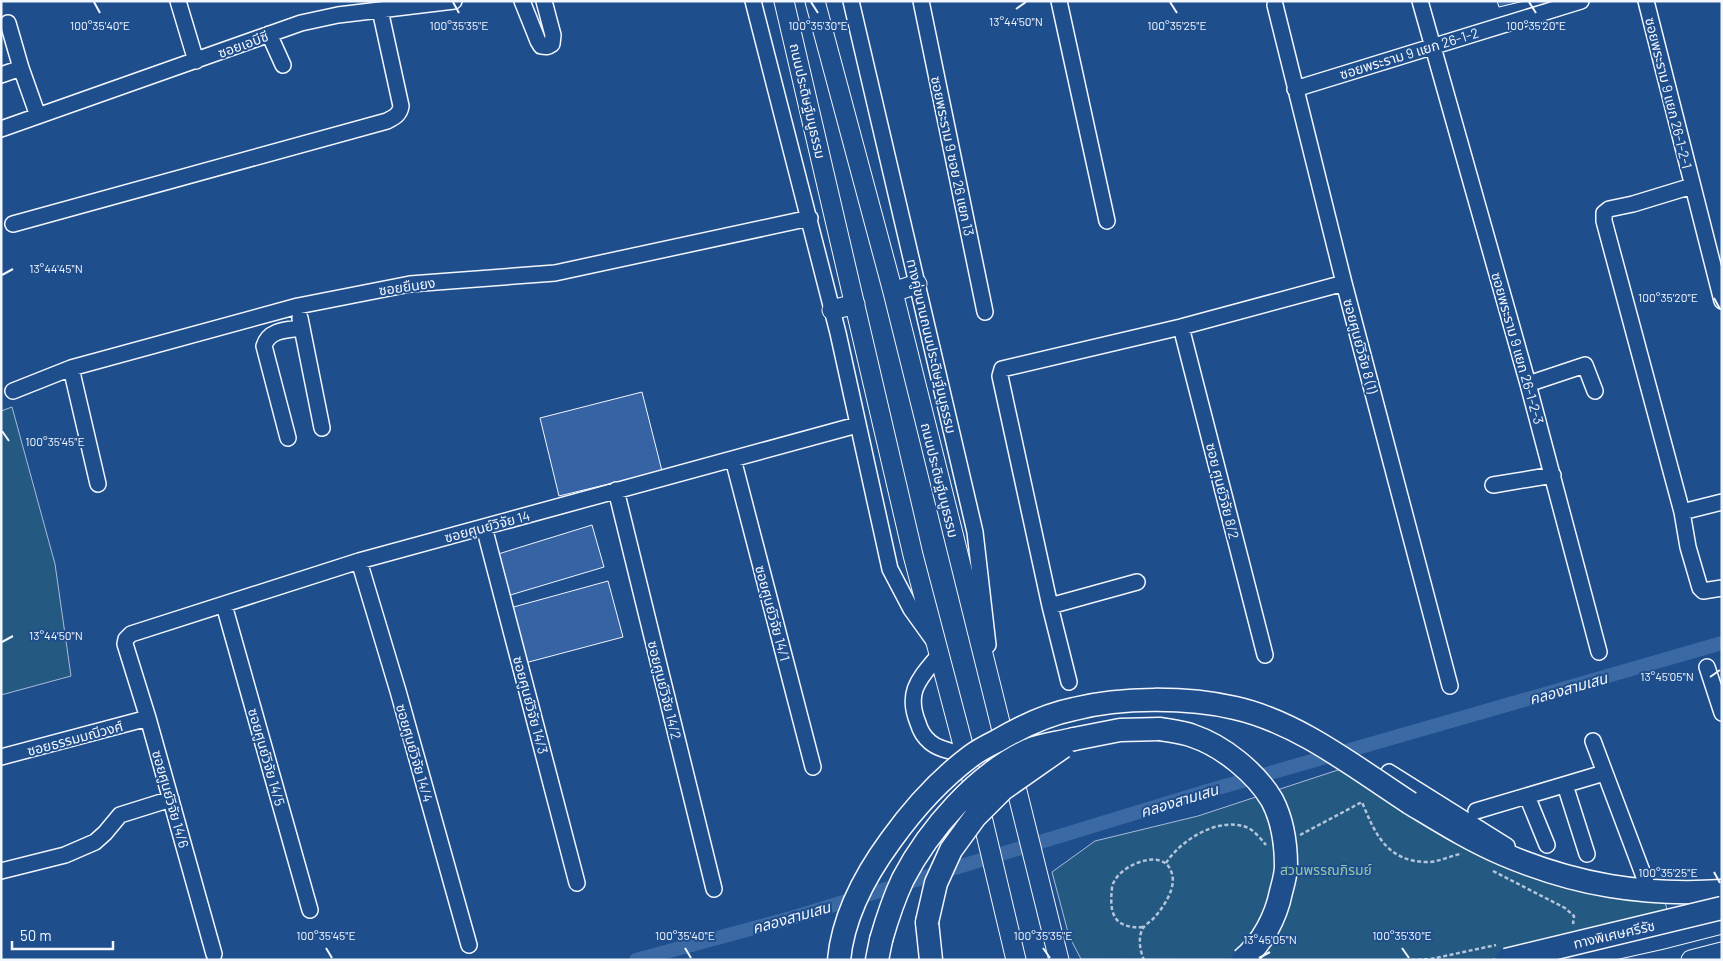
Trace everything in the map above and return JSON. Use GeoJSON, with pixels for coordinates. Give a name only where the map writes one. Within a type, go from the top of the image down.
{"type":"FeatureCollection","features":[{"type":"Feature","properties":{"kind":"highway"},"geometry":{"type":"LineString","coordinates":[[839,960],[841,943],[865,880],[911,811],[941,780],[973,754],[1016,730],[1073,709],[1135,700],[1182,700],[1235,708],[1272,720],[1310,739],[1459,832],[1502,854],[1546,871],[1590,883],[1628,889],[1665,892],[1722,889]]}},
{"type":"Feature","properties":{"kind":"highway"},"geometry":{"type":"LineString","coordinates":[[877,960],[880,940],[904,879],[942,820],[986,776],[1030,750],[1120,730],[1160,729],[1193,736],[1221,749],[1240,763],[1272,800],[1282,829],[1286,868],[1278,906],[1252,952],[1242,960]]}},
{"type":"Feature","properties":{"kind":"highway"},"geometry":{"type":"LineString","coordinates":[[931,960],[927,922],[936,883],[951,850],[976,817],[1003,789],[1074,739]]}},
{"type":"Feature","properties":{"kind":"highway","name":"ทางพิเศษศรีรัช"},"geometry":{"type":"LineString","coordinates":[[1502,952],[1722,907]]}},
{"type":"Feature","properties":{"kind":"main road","name":"ถนนประดิษฐ์มนูธรรม"},"geometry":{"type":"LineString","coordinates":[[815,1],[893,292],[1059,960]]}},
{"type":"Feature","properties":{"kind":"main road","name":"ถนนประดิษฐ์มนูธรรม"},"geometry":{"type":"LineString","coordinates":[[784,3],[913,555],[983,821],[1016,960]]}},
{"type":"Feature","properties":{"kind":"main road"},"geometry":{"type":"LineString","coordinates":[[893,292],[917,284]]}},
{"type":"Feature","properties":{"kind":"main road"},"geometry":{"type":"LineString","coordinates":[[832,310],[855,304]]}},
{"type":"Feature","properties":{"kind":"main road"},"geometry":{"type":"LineString","coordinates":[[1659,940],[1722,907]]}},
{"type":"Feature","properties":{"kind":"main road"},"geometry":{"type":"LineString","coordinates":[[1569,960],[1722,924]]}},
{"type":"Feature","properties":{"kind":"main road"},"geometry":{"type":"LineString","coordinates":[[1625,960],[1722,936]]}},
{"type":"Feature","properties":{"kind":"main road"},"geometry":{"type":"LineString","coordinates":[[1054,940],[1069,960]]}},
{"type":"Feature","properties":{"kind":"main road"},"geometry":{"type":"LineString","coordinates":[[1690,960],[1722,952]]}},
{"type":"Feature","properties":{"kind":"street"},"geometry":{"type":"LineString","coordinates":[[178,1],[196,61]]}},
{"type":"Feature","properties":{"kind":"street","name":"ซอยเอบีซี"},"geometry":{"type":"LineString","coordinates":[[1,129],[301,23],[338,15],[454,1]]}},
{"type":"Feature","properties":{"kind":"street"},"geometry":{"type":"LineString","coordinates":[[522,1],[538,41],[544,47],[552,44],[553,35],[544,1]]}},
{"type":"Feature","properties":{"kind":"street"},"geometry":{"type":"LineString","coordinates":[[753,1],[810,218],[890,569],[910,609],[938,650],[919,678],[913,693],[914,714],[921,732],[930,743],[966,756]]}},
{"type":"Feature","properties":{"kind":"street","name":"ทางคู่ขนานถนนประดิษฐ์มนูธรรม"},"geometry":{"type":"LineString","coordinates":[[851,1],[975,532],[993,694]]}},
{"type":"Feature","properties":{"kind":"street","name":"ซอยพระราม 9 ซอย 26 แยก 13"},"geometry":{"type":"LineString","coordinates":[[921,1],[985,312]]}},
{"type":"Feature","properties":{"kind":"street"},"geometry":{"type":"LineString","coordinates":[[1059,1],[1107,221]]}},
{"type":"Feature","properties":{"kind":"street","name":"ซอยพระราม 9 แยก 26-1-2-3"},"geometry":{"type":"LineString","coordinates":[[1420,1],[1528,384],[1599,652]]}},
{"type":"Feature","properties":{"kind":"street","name":"ซอยพระราม 9 แยก 26-1-2"},"geometry":{"type":"LineString","coordinates":[[1295,89],[1581,1]]}},
{"type":"Feature","properties":{"kind":"street","name":"ซอยพระราม 9 แยก 26-1-2-1"},"geometry":{"type":"LineString","coordinates":[[1646,1],[1722,301]]}},
{"type":"Feature","properties":{"kind":"street","name":"ซอยศูนย์วิจัย 8 (1)"},"geometry":{"type":"LineString","coordinates":[[1275,5],[1344,283],[1450,686]]}},
{"type":"Feature","properties":{"kind":"street"},"geometry":{"type":"LineString","coordinates":[[13,224],[388,121],[398,115],[401,111],[401,106],[380,10]]}},
{"type":"Feature","properties":{"kind":"street"},"geometry":{"type":"LineString","coordinates":[[8,23],[38,116]]}},
{"type":"Feature","properties":{"kind":"street"},"geometry":{"type":"LineString","coordinates":[[269,34],[283,65]]}},
{"type":"Feature","properties":{"kind":"street"},"geometry":{"type":"LineString","coordinates":[[1,75],[21,68]]}},
{"type":"Feature","properties":{"kind":"street"},"geometry":{"type":"LineString","coordinates":[[1692,186],[1633,204],[1609,209],[1604,212],[1604,217],[1682,512],[1688,547],[1700,588],[1703,591],[1722,588]]}},
{"type":"Feature","properties":{"kind":"street","name":"ซอยยืนยง"},"geometry":{"type":"LineString","coordinates":[[13,391],[71,368],[298,306],[410,284],[555,273],[810,218]]}},
{"type":"Feature","properties":{"kind":"street"},"geometry":{"type":"LineString","coordinates":[[1069,682],[1050,606],[1000,371],[1181,327],[1344,283]]}},
{"type":"Feature","properties":{"kind":"street"},"geometry":{"type":"LineString","coordinates":[[298,306],[322,428]]}},
{"type":"Feature","properties":{"kind":"street","name":"ซอย ศูนย์วิจัย 8/2"},"geometry":{"type":"LineString","coordinates":[[1181,327],[1265,654]]}},
{"type":"Feature","properties":{"kind":"street"},"geometry":{"type":"LineString","coordinates":[[288,438],[264,346],[268,337],[278,331],[302,328]]}},
{"type":"Feature","properties":{"kind":"street"},"geometry":{"type":"LineString","coordinates":[[1528,384],[1586,365],[1595,391]]}},
{"type":"Feature","properties":{"kind":"street"},"geometry":{"type":"LineString","coordinates":[[71,368],[98,484]]}},
{"type":"Feature","properties":{"kind":"street","name":"ซอยศูนย์วิจัย 14"},"geometry":{"type":"LineString","coordinates":[[125,644],[126,639],[131,634],[359,561],[857,425]]}},
{"type":"Feature","properties":{"kind":"street","name":"ซอยศูนย์วิจัย 14/1"},"geometry":{"type":"LineString","coordinates":[[733,459],[813,767]]}},
{"type":"Feature","properties":{"kind":"street"},"geometry":{"type":"LineString","coordinates":[[1493,485],[1553,475]]}},
{"type":"Feature","properties":{"kind":"street","name":"ซอยศูนย์วิจัย 14/2"},"geometry":{"type":"LineString","coordinates":[[616,490],[714,889]]}},
{"type":"Feature","properties":{"kind":"street"},"geometry":{"type":"LineString","coordinates":[[1682,512],[1722,502]]}},
{"type":"Feature","properties":{"kind":"street","name":"ซอยศูนย์วิจัย 14/3"},"geometry":{"type":"LineString","coordinates":[[484,527],[578,884]]}},
{"type":"Feature","properties":{"kind":"street","name":"ซอยศูนย์วิจัย 14/4"},"geometry":{"type":"LineString","coordinates":[[359,561],[469,945]]}},
{"type":"Feature","properties":{"kind":"street"},"geometry":{"type":"LineString","coordinates":[[1050,606],[1137,582]]}},
{"type":"Feature","properties":{"kind":"street","name":"ซอยศูนย์วิจัย 14/5"},"geometry":{"type":"LineString","coordinates":[[224,604],[310,910]]}},
{"type":"Feature","properties":{"kind":"street","name":"ซอยศูนย์วิจัย 14/6"},"geometry":{"type":"LineString","coordinates":[[125,644],[148,718],[214,954]]}},
{"type":"Feature","properties":{"kind":"street"},"geometry":{"type":"LineString","coordinates":[[1707,667],[1722,713]]}},
{"type":"Feature","properties":{"kind":"street","name":"ซอยธรรมมณีวงศ์"},"geometry":{"type":"LineString","coordinates":[[1,757],[148,718]]}},
{"type":"Feature","properties":{"kind":"street"},"geometry":{"type":"LineString","coordinates":[[1593,741],[1649,890]]}},
{"type":"Feature","properties":{"kind":"street"},"geometry":{"type":"LineString","coordinates":[[1389,772],[1503,844],[1537,858],[1612,882],[1649,890],[1722,889]]}},
{"type":"Feature","properties":{"kind":"street"},"geometry":{"type":"LineString","coordinates":[[1476,811],[1604,773]]}},
{"type":"Feature","properties":{"kind":"street"},"geometry":{"type":"LineString","coordinates":[[1565,785],[1587,854]]}},
{"type":"Feature","properties":{"kind":"street"},"geometry":{"type":"LineString","coordinates":[[1394,805],[1409,786]]}},
{"type":"Feature","properties":{"kind":"street"},"geometry":{"type":"LineString","coordinates":[[1528,796],[1547,845]]}},
{"type":"Feature","properties":{"kind":"street"},"geometry":{"type":"LineString","coordinates":[[1,870],[65,855],[95,842],[120,815],[171,799]]}},
{"type":"Feature","properties":{"kind":"path"},"geometry":{"type":"LineString","coordinates":[[1296,837],[1362,802],[1380,839],[1393,852],[1410,859],[1428,862],[1460,854],[1469,858]]}},
{"type":"Feature","properties":{"kind":"path"},"geometry":{"type":"LineString","coordinates":[[1166,863],[1174,851],[1191,838],[1215,826],[1246,827],[1258,835],[1271,851]]}},
{"type":"Feature","properties":{"kind":"path"},"geometry":{"type":"LineString","coordinates":[[1143,927],[1130,928],[1120,924],[1113,915],[1110,903],[1112,885],[1120,873],[1132,865],[1156,859],[1166,863],[1172,872],[1172,884],[1159,913],[1143,927],[1140,937],[1141,953],[1144,960]]}},
{"type":"Feature","properties":{"kind":"path"},"geometry":{"type":"LineString","coordinates":[[1486,867],[1565,908],[1574,916],[1574,924],[1570,927]]}},
{"type":"Feature","properties":{"kind":"path"},"geometry":{"type":"LineString","coordinates":[[1411,960],[1502,952]]}},
{"type":"Feature","properties":{"kind":"green space"},"geometry":{"type":"Polygon","coordinates":[[[12,407],[55,564],[71,676],[1,695],[1,411],[12,407]]]}},
{"type":"Feature","properties":{"kind":"green space","name":"สวนพรรณภิรมย์"},"geometry":{"type":"Polygon","coordinates":[[[1341,769],[1464,841],[1664,899],[1667,909],[1660,916],[1635,927],[1489,960],[1081,959],[1069,936],[1052,872],[1095,841],[1198,816],[1341,769]]]}},
{"type":"Feature","properties":{"kind":"building"},"geometry":{"type":"Polygon","coordinates":[[[1497,1],[1524,1],[1499,7],[1497,1]]]}},
{"type":"Feature","properties":{"kind":"building"},"geometry":{"type":"Polygon","coordinates":[[[642,392],[662,471],[559,496],[540,418],[642,392]]]}},
{"type":"Feature","properties":{"kind":"building"},"geometry":{"type":"Polygon","coordinates":[[[592,525],[604,567],[507,596],[495,555],[592,525]]]}},
{"type":"Feature","properties":{"kind":"building"},"geometry":{"type":"Polygon","coordinates":[[[608,581],[623,637],[525,663],[510,608],[608,581]]]}},
{"type":"Feature","properties":{"kind":"waterway","name":"คลองสามเสน"},"geometry":{"type":"LineString","coordinates":[[636,960],[791,918],[1204,792],[1722,643]]}}]}
